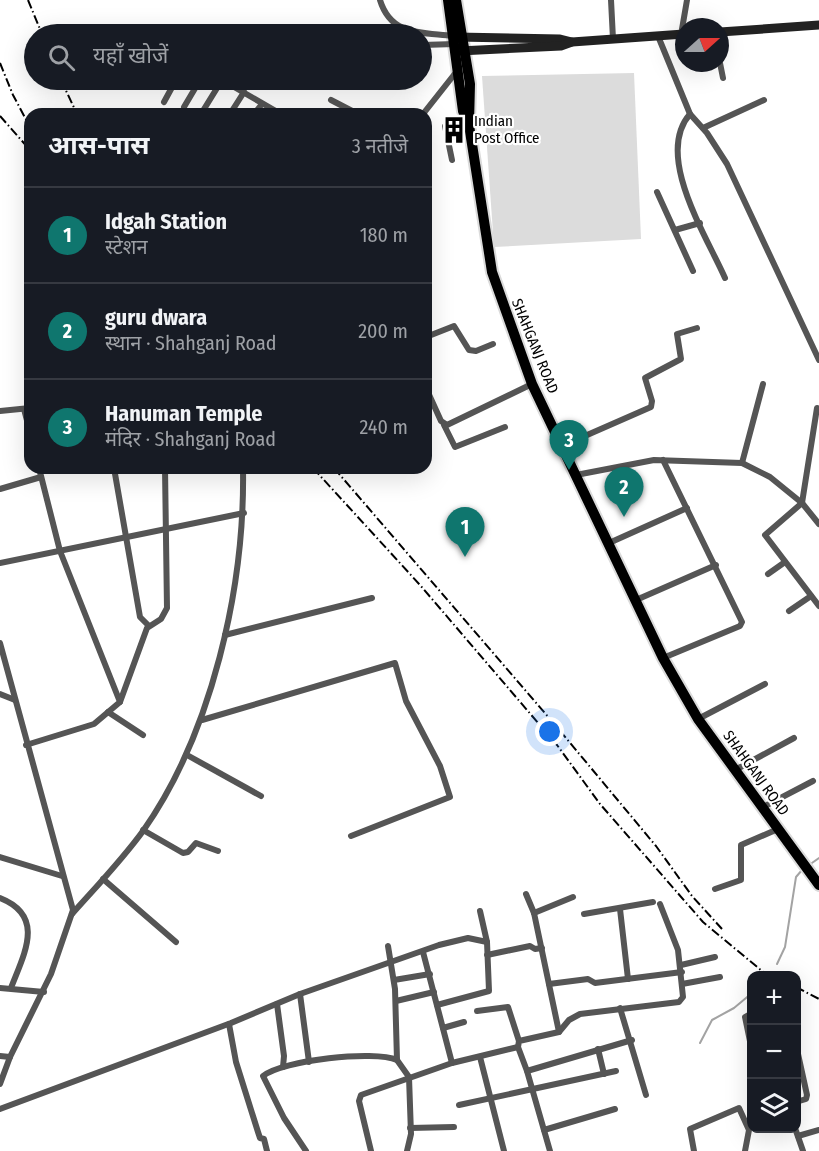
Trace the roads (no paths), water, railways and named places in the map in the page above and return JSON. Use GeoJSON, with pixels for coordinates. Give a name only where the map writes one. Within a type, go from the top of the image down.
{"type":"FeatureCollection","features":[{"type":"Feature","properties":{"kind":"main road","name":"SHAHGANJ ROAD"},"geometry":{"type":"LineString","coordinates":[[448,0],[458,42],[458,70],[492,272],[532,384],[663,658],[698,719],[819,885]]}},
{"type":"Feature","properties":{"kind":"main road"},"geometry":{"type":"LineString","coordinates":[[456,0],[458,42],[471,110],[467,120]]}},
{"type":"Feature","properties":{"kind":"main road"},"geometry":{"type":"LineString","coordinates":[[729,31],[819,25]]}},
{"type":"Feature","properties":{"kind":"main road"},"geometry":{"type":"LineString","coordinates":[[458,42],[560,39],[572,42],[675,35]]}},
{"type":"Feature","properties":{"kind":"street"},"geometry":{"type":"LineString","coordinates":[[380,0],[386,17],[396,24]]}},
{"type":"Feature","properties":{"kind":"street"},"geometry":{"type":"LineString","coordinates":[[611,0],[613,39]]}},
{"type":"Feature","properties":{"kind":"street"},"geometry":{"type":"LineString","coordinates":[[685,18],[687,0]]}},
{"type":"Feature","properties":{"kind":"street"},"geometry":{"type":"LineString","coordinates":[[432,35],[458,42]]}},
{"type":"Feature","properties":{"kind":"street"},"geometry":{"type":"LineString","coordinates":[[658,36],[690,114],[723,157],[819,360]]}},
{"type":"Feature","properties":{"kind":"street"},"geometry":{"type":"LineString","coordinates":[[432,44],[458,42]]}},
{"type":"Feature","properties":{"kind":"street"},"geometry":{"type":"LineString","coordinates":[[428,108],[458,70]]}},
{"type":"Feature","properties":{"kind":"street"},"geometry":{"type":"LineString","coordinates":[[722,72],[723,78]]}},
{"type":"Feature","properties":{"kind":"street"},"geometry":{"type":"LineString","coordinates":[[164,102],[171,90]]}},
{"type":"Feature","properties":{"kind":"street"},"geometry":{"type":"LineString","coordinates":[[184,107],[194,90]]}},
{"type":"Feature","properties":{"kind":"street"},"geometry":{"type":"LineString","coordinates":[[205,108],[216,90]]}},
{"type":"Feature","properties":{"kind":"street"},"geometry":{"type":"LineString","coordinates":[[240,90],[270,108]]}},
{"type":"Feature","properties":{"kind":"street"},"geometry":{"type":"LineString","coordinates":[[234,108],[244,92]]}},
{"type":"Feature","properties":{"kind":"street"},"geometry":{"type":"LineString","coordinates":[[331,100],[346,108]]}},
{"type":"Feature","properties":{"kind":"street"},"geometry":{"type":"LineString","coordinates":[[703,128],[764,100]]}},
{"type":"Feature","properties":{"kind":"street"},"geometry":{"type":"LineString","coordinates":[[259,108],[262,104]]}},
{"type":"Feature","properties":{"kind":"street"},"geometry":{"type":"LineString","coordinates":[[690,114],[678,131],[677,169],[725,278]]}},
{"type":"Feature","properties":{"kind":"street"},"geometry":{"type":"LineString","coordinates":[[452,160],[445,126],[467,120]]}},
{"type":"Feature","properties":{"kind":"street"},"geometry":{"type":"LineString","coordinates":[[657,192],[693,271]]}},
{"type":"Feature","properties":{"kind":"street"},"geometry":{"type":"LineString","coordinates":[[675,230],[700,223]]}},
{"type":"Feature","properties":{"kind":"street"},"geometry":{"type":"LineString","coordinates":[[432,335],[453,327],[469,350],[476,351],[493,344]]}},
{"type":"Feature","properties":{"kind":"street"},"geometry":{"type":"LineString","coordinates":[[562,446],[651,407],[652,401],[645,378],[681,359],[677,334],[698,328]]}},
{"type":"Feature","properties":{"kind":"street"},"geometry":{"type":"LineString","coordinates":[[444,424],[532,384]]}},
{"type":"Feature","properties":{"kind":"street"},"geometry":{"type":"LineString","coordinates":[[742,463],[763,384]]}},
{"type":"Feature","properties":{"kind":"street"},"geometry":{"type":"LineString","coordinates":[[432,400],[455,447],[504,427]]}},
{"type":"Feature","properties":{"kind":"street"},"geometry":{"type":"LineString","coordinates":[[0,411],[24,408]]}},
{"type":"Feature","properties":{"kind":"street"},"geometry":{"type":"LineString","coordinates":[[817,408],[802,503],[765,534],[819,606]]}},
{"type":"Feature","properties":{"kind":"street"},"geometry":{"type":"LineString","coordinates":[[663,460],[742,620],[741,625],[663,658]]}},
{"type":"Feature","properties":{"kind":"street"},"geometry":{"type":"LineString","coordinates":[[576,475],[663,460],[742,463],[770,477],[802,503],[819,524]]}},
{"type":"Feature","properties":{"kind":"street"},"geometry":{"type":"LineString","coordinates":[[40,474],[60,551],[120,702]]}},
{"type":"Feature","properties":{"kind":"street"},"geometry":{"type":"LineString","coordinates":[[115,474],[140,617],[149,626]]}},
{"type":"Feature","properties":{"kind":"street"},"geometry":{"type":"LineString","coordinates":[[26,745],[94,724],[120,702],[149,626],[164,616],[167,605],[165,474]]}},
{"type":"Feature","properties":{"kind":"street"},"geometry":{"type":"LineString","coordinates":[[0,1084],[10,1057],[44,992],[72,914],[143,830],[187,755],[202,720],[225,635],[244,513],[243,474]]}},
{"type":"Feature","properties":{"kind":"street"},"geometry":{"type":"LineString","coordinates":[[0,489],[41,477]]}},
{"type":"Feature","properties":{"kind":"street"},"geometry":{"type":"LineString","coordinates":[[609,543],[687,508]]}},
{"type":"Feature","properties":{"kind":"street"},"geometry":{"type":"LineString","coordinates":[[0,563],[244,513]]}},
{"type":"Feature","properties":{"kind":"street"},"geometry":{"type":"LineString","coordinates":[[768,574],[785,562]]}},
{"type":"Feature","properties":{"kind":"street"},"geometry":{"type":"LineString","coordinates":[[636,600],[716,565]]}},
{"type":"Feature","properties":{"kind":"street"},"geometry":{"type":"LineString","coordinates":[[789,611],[811,596]]}},
{"type":"Feature","properties":{"kind":"street"},"geometry":{"type":"LineString","coordinates":[[225,635],[372,598]]}},
{"type":"Feature","properties":{"kind":"street"},"geometry":{"type":"LineString","coordinates":[[0,643],[72,914]]}},
{"type":"Feature","properties":{"kind":"street"},"geometry":{"type":"LineString","coordinates":[[202,720],[395,663],[406,701],[440,766],[450,797],[351,836]]}},
{"type":"Feature","properties":{"kind":"street"},"geometry":{"type":"LineString","coordinates":[[698,719],[765,684]]}},
{"type":"Feature","properties":{"kind":"street"},"geometry":{"type":"LineString","coordinates":[[0,694],[15,700]]}},
{"type":"Feature","properties":{"kind":"street"},"geometry":{"type":"LineString","coordinates":[[108,712],[143,735]]}},
{"type":"Feature","properties":{"kind":"street"},"geometry":{"type":"LineString","coordinates":[[735,770],[794,738]]}},
{"type":"Feature","properties":{"kind":"street"},"geometry":{"type":"LineString","coordinates":[[187,755],[261,795]]}},
{"type":"Feature","properties":{"kind":"street"},"geometry":{"type":"LineString","coordinates":[[763,807],[813,781]]}},
{"type":"Feature","properties":{"kind":"street"},"geometry":{"type":"LineString","coordinates":[[716,889],[741,880],[741,845],[778,829]]}},
{"type":"Feature","properties":{"kind":"street"},"geometry":{"type":"LineString","coordinates":[[143,830],[183,853],[188,852],[196,843],[218,851]]}},
{"type":"Feature","properties":{"kind":"street"},"geometry":{"type":"LineString","coordinates":[[0,857],[62,876]]}},
{"type":"Feature","properties":{"kind":"street"},"geometry":{"type":"LineString","coordinates":[[103,879],[176,942]]}},
{"type":"Feature","properties":{"kind":"street"},"geometry":{"type":"LineString","coordinates":[[526,894],[534,913],[560,1032]]}},
{"type":"Feature","properties":{"kind":"street"},"geometry":{"type":"LineString","coordinates":[[534,913],[573,897]]}},
{"type":"Feature","properties":{"kind":"street"},"geometry":{"type":"LineString","coordinates":[[0,898],[19,907],[29,928],[22,960],[11,988]]}},
{"type":"Feature","properties":{"kind":"street"},"geometry":{"type":"LineString","coordinates":[[371,1151],[360,1096],[452,1063],[480,1057],[560,1032],[575,1016],[620,1008],[679,1002],[683,997],[681,969],[657,903],[584,914]]}},
{"type":"Feature","properties":{"kind":"street"},"geometry":{"type":"LineString","coordinates":[[620,909],[628,979]]}},
{"type":"Feature","properties":{"kind":"street"},"geometry":{"type":"LineString","coordinates":[[437,1005],[488,993],[487,942],[480,911]]}},
{"type":"Feature","properties":{"kind":"street"},"geometry":{"type":"LineString","coordinates":[[0,1108],[229,1024],[300,994],[392,962],[467,938],[487,942]]}},
{"type":"Feature","properties":{"kind":"street"},"geometry":{"type":"LineString","coordinates":[[388,946],[396,1001],[397,1060]]}},
{"type":"Feature","properties":{"kind":"street"},"geometry":{"type":"LineString","coordinates":[[487,955],[529,946],[542,948]]}},
{"type":"Feature","properties":{"kind":"street"},"geometry":{"type":"LineString","coordinates":[[423,952],[452,1063]]}},
{"type":"Feature","properties":{"kind":"street"},"geometry":{"type":"LineString","coordinates":[[549,984],[588,979],[595,983],[628,979],[681,969],[715,957]]}},
{"type":"Feature","properties":{"kind":"street"},"geometry":{"type":"LineString","coordinates":[[394,980],[430,974]]}},
{"type":"Feature","properties":{"kind":"street"},"geometry":{"type":"LineString","coordinates":[[682,984],[720,977]]}},
{"type":"Feature","properties":{"kind":"street"},"geometry":{"type":"LineString","coordinates":[[0,988],[44,992]]}},
{"type":"Feature","properties":{"kind":"street"},"geometry":{"type":"LineString","coordinates":[[396,1001],[434,992]]}},
{"type":"Feature","properties":{"kind":"street"},"geometry":{"type":"LineString","coordinates":[[300,994],[309,1062]]}},
{"type":"Feature","properties":{"kind":"street"},"geometry":{"type":"LineString","coordinates":[[277,1004],[284,1056],[283,1067]]}},
{"type":"Feature","properties":{"kind":"street"},"geometry":{"type":"LineString","coordinates":[[477,1011],[508,1007],[550,1151]]}},
{"type":"Feature","properties":{"kind":"street"},"geometry":{"type":"LineString","coordinates":[[620,1008],[632,1040],[646,1095]]}},
{"type":"Feature","properties":{"kind":"street"},"geometry":{"type":"LineString","coordinates":[[443,1028],[464,1023]]}},
{"type":"Feature","properties":{"kind":"street"},"geometry":{"type":"LineString","coordinates":[[229,1024],[236,1062],[260,1138],[264,1139],[267,1151]]}},
{"type":"Feature","properties":{"kind":"street"},"geometry":{"type":"LineString","coordinates":[[528,1071],[598,1048],[632,1040]]}},
{"type":"Feature","properties":{"kind":"street"},"geometry":{"type":"LineString","coordinates":[[598,1048],[604,1074]]}},
{"type":"Feature","properties":{"kind":"street"},"geometry":{"type":"LineString","coordinates":[[306,1151],[263,1077],[268,1072],[283,1067],[367,1055],[384,1055],[397,1060],[409,1077],[410,1128],[407,1151]]}},
{"type":"Feature","properties":{"kind":"street"},"geometry":{"type":"LineString","coordinates":[[0,1056],[10,1057]]}},
{"type":"Feature","properties":{"kind":"street"},"geometry":{"type":"LineString","coordinates":[[480,1057],[504,1151]]}},
{"type":"Feature","properties":{"kind":"street"},"geometry":{"type":"LineString","coordinates":[[801,1068],[807,1095],[801,1101]]}},
{"type":"Feature","properties":{"kind":"street"},"geometry":{"type":"LineString","coordinates":[[459,1105],[616,1071]]}},
{"type":"Feature","properties":{"kind":"street"},"geometry":{"type":"LineString","coordinates":[[694,1151],[690,1129],[739,1108],[749,1130],[745,1151]]}},
{"type":"Feature","properties":{"kind":"street"},"geometry":{"type":"LineString","coordinates":[[544,1130],[615,1109]]}},
{"type":"Feature","properties":{"kind":"street"},"geometry":{"type":"LineString","coordinates":[[410,1128],[454,1127]]}},
{"type":"Feature","properties":{"kind":"street"},"geometry":{"type":"LineString","coordinates":[[798,1136],[819,1130]]}},
{"type":"Feature","properties":{"kind":"street"},"geometry":{"type":"LineString","coordinates":[[797,1133],[803,1151]]}},
{"type":"Feature","properties":{"kind":"waterway"},"geometry":{"type":"LineString","coordinates":[[809,865],[819,858]]}},
{"type":"Feature","properties":{"kind":"waterway"},"geometry":{"type":"LineString","coordinates":[[777,964],[785,947],[796,877],[802,870]]}},
{"type":"Feature","properties":{"kind":"waterway"},"geometry":{"type":"LineString","coordinates":[[700,1043],[712,1020],[734,1008],[747,997]]}},
{"type":"Feature","properties":{"kind":"railway"},"geometry":{"type":"LineString","coordinates":[[28,0],[38,24]]}},
{"type":"Feature","properties":{"kind":"railway"},"geometry":{"type":"LineString","coordinates":[[0,63],[24,116]]}},
{"type":"Feature","properties":{"kind":"railway"},"geometry":{"type":"LineString","coordinates":[[66,90],[74,108]]}},
{"type":"Feature","properties":{"kind":"railway"},"geometry":{"type":"LineString","coordinates":[[0,116],[24,143]]}},
{"type":"Feature","properties":{"kind":"railway"},"geometry":{"type":"LineString","coordinates":[[318,474],[420,585],[557,745],[600,804],[703,922],[762,971]]}},
{"type":"Feature","properties":{"kind":"railway"},"geometry":{"type":"LineString","coordinates":[[339,474],[556,726],[656,846],[692,896],[722,929]]}},
{"type":"Feature","properties":{"kind":"railway"},"geometry":{"type":"LineString","coordinates":[[801,990],[819,999]]}},
{"type":"Feature","properties":{"kind":"place","name":"Indian Post Office"},"geometry":{"type":"Point","coordinates":[454,130]}},
{"type":"Feature","properties":{"kind":"place","name":"Hanuman Temple"},"geometry":{"type":"Point","coordinates":[569,470]}},
{"type":"Feature","properties":{"kind":"place","name":"guru dwara"},"geometry":{"type":"Point","coordinates":[624,517]}},
{"type":"Feature","properties":{"kind":"place","name":"Idgah Station"},"geometry":{"type":"Point","coordinates":[465,557]}}]}
